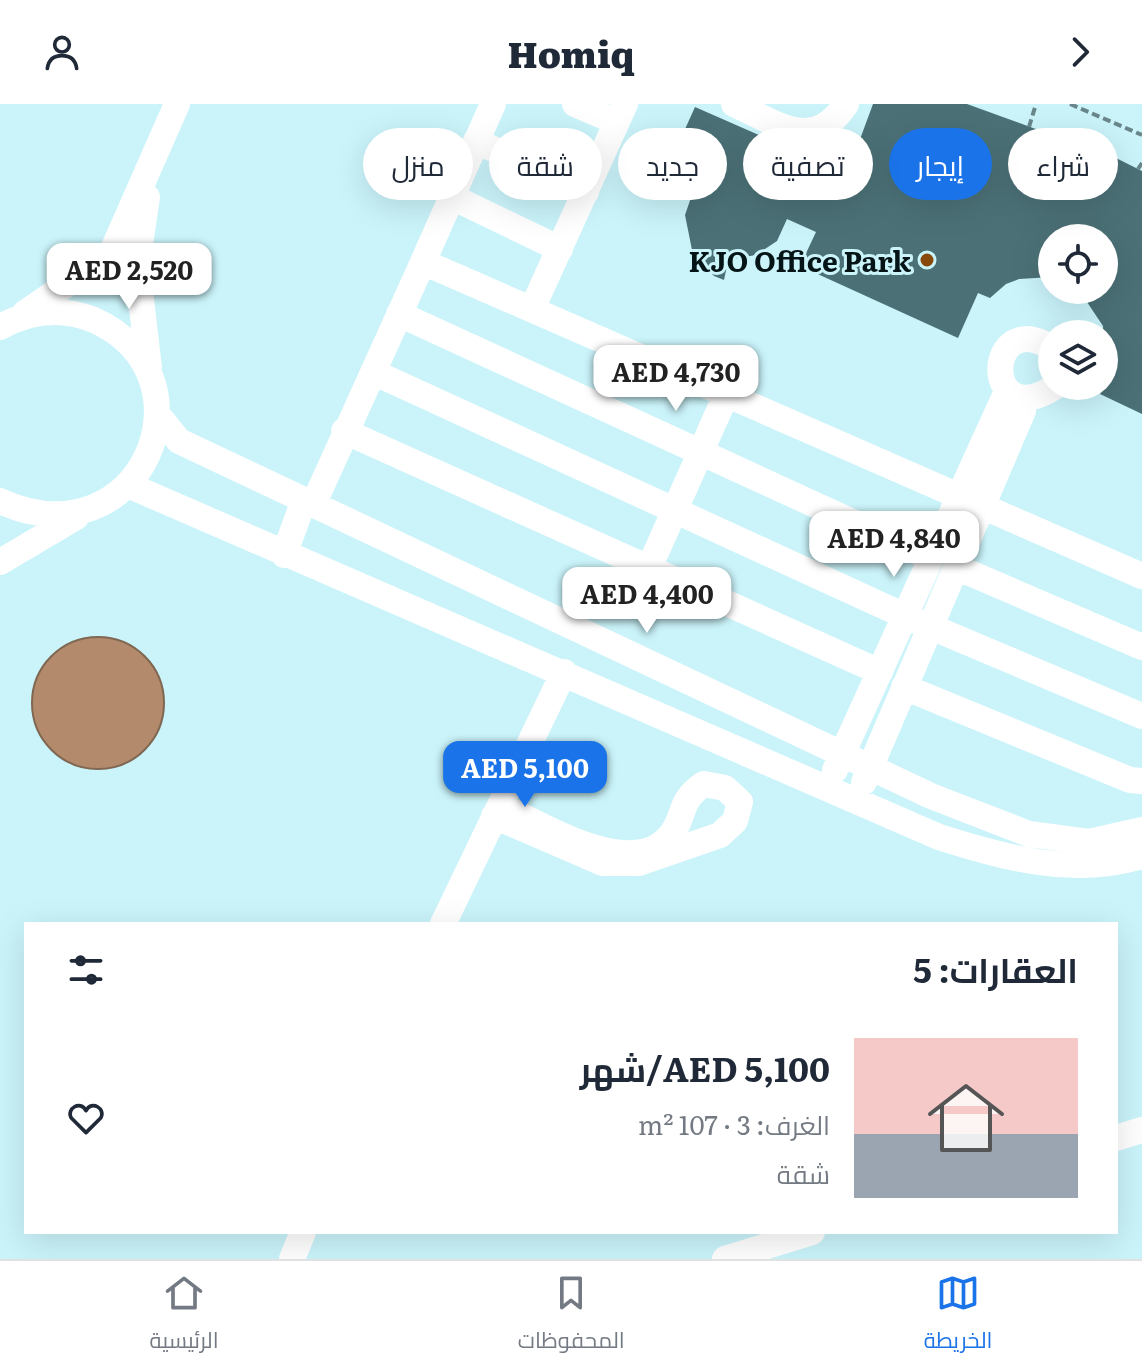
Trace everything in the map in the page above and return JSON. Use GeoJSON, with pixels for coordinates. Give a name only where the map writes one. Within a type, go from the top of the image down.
{"type":"FeatureCollection","features":[{"type":"Feature","properties":{"kind":"street"},"geometry":{"type":"LineString","coordinates":[[6,320],[111,254],[177,104]]}},
{"type":"Feature","properties":{"kind":"street"},"geometry":{"type":"LineString","coordinates":[[0,562],[108,501],[128,485],[144,464],[154,440],[157,414],[137,265],[145,201],[187,104]]}},
{"type":"Feature","properties":{"kind":"street"},"geometry":{"type":"LineString","coordinates":[[473,148],[493,104]]}},
{"type":"Feature","properties":{"kind":"street"},"geometry":{"type":"LineString","coordinates":[[575,104],[621,113],[602,156]]}},
{"type":"Feature","properties":{"kind":"street"},"geometry":{"type":"LineString","coordinates":[[734,104],[799,133],[820,131],[836,119],[846,104]]}},
{"type":"Feature","properties":{"kind":"street"},"geometry":{"type":"LineString","coordinates":[[476,141],[489,147]]}},
{"type":"Feature","properties":{"kind":"street"},"geometry":{"type":"LineString","coordinates":[[284,555],[373,372],[451,200]]}},
{"type":"Feature","properties":{"kind":"street"},"geometry":{"type":"LineString","coordinates":[[458,200],[560,249]]}},
{"type":"Feature","properties":{"kind":"street"},"geometry":{"type":"LineString","coordinates":[[532,309],[582,200]]}},
{"type":"Feature","properties":{"kind":"street"},"geometry":{"type":"LineString","coordinates":[[423,262],[1142,576]]}},
{"type":"Feature","properties":{"kind":"street"},"geometry":{"type":"LineString","coordinates":[[6,320],[49,311],[70,313],[110,327],[133,348],[150,376]]}},
{"type":"Feature","properties":{"kind":"street"},"geometry":{"type":"LineString","coordinates":[[399,314],[931,558]]}},
{"type":"Feature","properties":{"kind":"street"},"geometry":{"type":"LineString","coordinates":[[827,788],[931,558],[971,502],[1023,411],[1016,394],[998,376],[1000,358],[1012,344],[1032,339],[1038,342]]}},
{"type":"Feature","properties":{"kind":"street"},"geometry":{"type":"LineString","coordinates":[[373,372],[905,616],[1142,716]]}},
{"type":"Feature","properties":{"kind":"street"},"geometry":{"type":"LineString","coordinates":[[1016,394],[1038,395]]}},
{"type":"Feature","properties":{"kind":"street"},"geometry":{"type":"LineString","coordinates":[[649,568],[726,395]]}},
{"type":"Feature","properties":{"kind":"street"},"geometry":{"type":"LineString","coordinates":[[157,414],[179,441],[931,796],[1029,834],[1089,842],[1142,830]]}},
{"type":"Feature","properties":{"kind":"street"},"geometry":{"type":"LineString","coordinates":[[344,431],[880,672]]}},
{"type":"Feature","properties":{"kind":"street"},"geometry":{"type":"LineString","coordinates":[[128,485],[939,837],[1002,858],[1076,867],[1142,856]]}},
{"type":"Feature","properties":{"kind":"street"},"geometry":{"type":"LineString","coordinates":[[0,501],[25,513],[56,517],[86,512]]}},
{"type":"Feature","properties":{"kind":"street"},"geometry":{"type":"LineString","coordinates":[[856,800],[956,567],[971,502]]}},
{"type":"Feature","properties":{"kind":"street"},"geometry":{"type":"LineString","coordinates":[[956,567],[1142,647]]}},
{"type":"Feature","properties":{"kind":"street"},"geometry":{"type":"LineString","coordinates":[[444,922],[564,672]]}},
{"type":"Feature","properties":{"kind":"street"},"geometry":{"type":"LineString","coordinates":[[904,687],[1130,780],[1142,781]]}},
{"type":"Feature","properties":{"kind":"street"},"geometry":{"type":"LineString","coordinates":[[704,784],[725,788],[740,802],[735,821],[720,835],[639,863],[603,863],[497,811],[622,856],[653,852],[672,835],[687,795],[704,784]]}},
{"type":"Feature","properties":{"kind":"street"},"geometry":{"type":"LineString","coordinates":[[1118,1137],[1142,1130]]}},
{"type":"Feature","properties":{"kind":"street"},"geometry":{"type":"LineString","coordinates":[[292,1259],[302,1234]]}},
{"type":"Feature","properties":{"kind":"street"},"geometry":{"type":"LineString","coordinates":[[725,1259],[806,1234]]}},
{"type":"Feature","properties":{"kind":"path"},"geometry":{"type":"LineString","coordinates":[[1029,127],[1036,104]]}},
{"type":"Feature","properties":{"kind":"path"},"geometry":{"type":"LineString","coordinates":[[1070,104],[1142,135]]}},
{"type":"Feature","properties":{"kind":"path"},"geometry":{"type":"LineString","coordinates":[[1138,169],[1142,163]]}},
{"type":"Feature","properties":{"kind":"shaded area"},"geometry":{"type":"Polygon","coordinates":[[[98,637],[123,642],[145,656],[159,678],[164,703],[159,728],[145,750],[123,764],[98,769],[73,764],[51,750],[37,728],[32,703],[37,678],[51,656],[73,642],[98,637]]]}},
{"type":"Feature","properties":{"kind":"building","name":"KJO Office Park"},"geometry":{"type":"Polygon","coordinates":[[[873,104],[967,104],[1033,128],[1008,128],[1008,200],[1118,200],[1118,159],[1142,171],[1142,414],[1113,400],[1118,400],[1118,320],[1099,320],[1088,304],[1118,304],[1118,224],[1038,224],[1038,278],[1019,279],[1006,284],[990,298],[978,293],[958,338],[800,266],[816,232],[787,219],[777,241],[756,255],[732,259],[715,254],[715,262],[727,266],[724,280],[714,276],[693,255],[685,215],[690,200],[727,200],[727,128],[686,128],[695,107],[743,128],[743,200],[873,200],[873,128],[864,128],[873,104]]]}},
{"type":"Feature","properties":{"kind":"place","name":"KJO Office Park"},"geometry":{"type":"Point","coordinates":[927,260]}}]}
